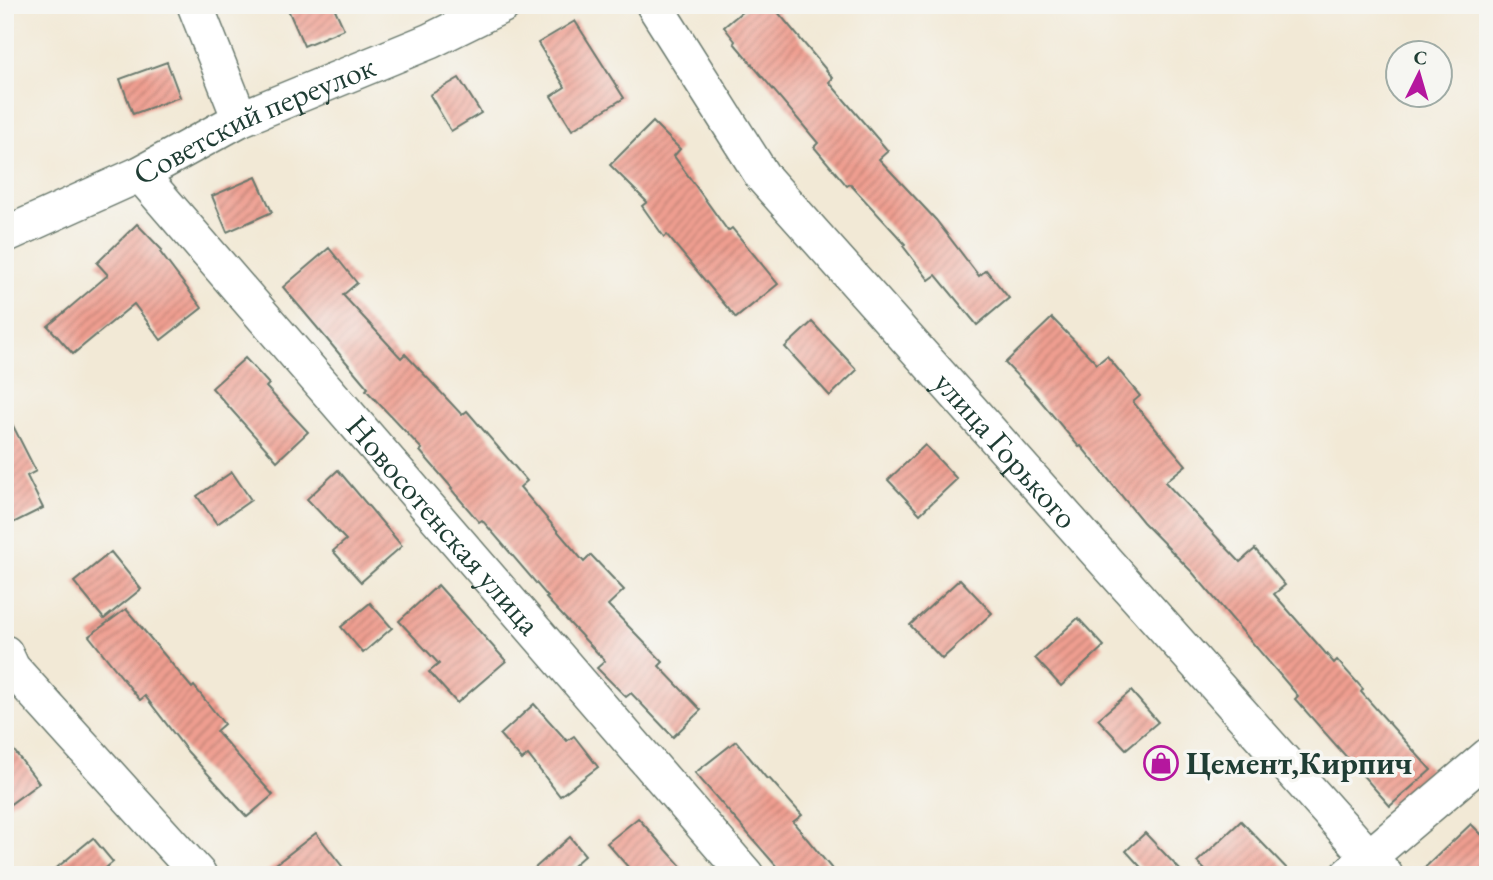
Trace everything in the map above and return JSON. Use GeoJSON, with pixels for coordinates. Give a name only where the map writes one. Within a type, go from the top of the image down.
{"type":"FeatureCollection","features":[{"type":"Feature","properties":{"kind":"street"},"geometry":{"type":"LineString","coordinates":[[195,5],[240,119]]}},
{"type":"Feature","properties":{"kind":"street","name":"Советский переулок"},"geometry":{"type":"LineString","coordinates":[[5,235],[140,174],[240,119],[430,41],[503,5]]}},
{"type":"Feature","properties":{"kind":"street","name":"улица Горького"},"geometry":{"type":"LineString","coordinates":[[654,5],[763,177],[1367,869]]}},
{"type":"Feature","properties":{"kind":"street","name":"Новосотенская улица"},"geometry":{"type":"LineString","coordinates":[[140,174],[746,875]]}},
{"type":"Feature","properties":{"kind":"street"},"geometry":{"type":"LineString","coordinates":[[5,653],[12,668],[199,875]]}},
{"type":"Feature","properties":{"kind":"street"},"geometry":{"type":"LineString","coordinates":[[1367,869],[1488,756]]}},
{"type":"Feature","properties":{"kind":"building"},"geometry":{"type":"Polygon","coordinates":[[[286,5],[333,5],[344,29],[304,46],[286,5]]]}},
{"type":"Feature","properties":{"kind":"building"},"geometry":{"type":"Polygon","coordinates":[[[750,5],[772,5],[833,78],[829,82],[888,151],[879,159],[936,220],[979,276],[986,270],[1009,298],[977,325],[936,275],[929,280],[903,246],[905,244],[850,184],[847,186],[814,147],[818,143],[734,43],[724,27],[750,5]]]}},
{"type":"Feature","properties":{"kind":"building"},"geometry":{"type":"Polygon","coordinates":[[[575,21],[624,98],[572,130],[551,96],[565,87],[538,43],[575,21]]]}},
{"type":"Feature","properties":{"kind":"building"},"geometry":{"type":"Polygon","coordinates":[[[167,62],[180,97],[133,114],[120,79],[167,62]]]}},
{"type":"Feature","properties":{"kind":"building"},"geometry":{"type":"Polygon","coordinates":[[[459,78],[481,113],[451,131],[430,95],[459,78]]]}},
{"type":"Feature","properties":{"kind":"building"},"geometry":{"type":"Polygon","coordinates":[[[653,122],[680,149],[674,156],[728,231],[732,228],[778,284],[736,318],[667,235],[664,237],[642,206],[647,202],[610,165],[653,122]]]}},
{"type":"Feature","properties":{"kind":"building"},"geometry":{"type":"Polygon","coordinates":[[[256,177],[272,212],[227,232],[212,196],[256,177]]]}},
{"type":"Feature","properties":{"kind":"building"},"geometry":{"type":"Polygon","coordinates":[[[137,224],[162,250],[160,252],[202,308],[161,340],[134,304],[73,354],[48,326],[108,275],[97,263],[137,224]]]}},
{"type":"Feature","properties":{"kind":"building"},"geometry":{"type":"Polygon","coordinates":[[[329,248],[357,283],[343,295],[401,358],[405,354],[462,415],[467,411],[527,481],[520,487],[584,562],[591,555],[624,590],[608,605],[663,662],[659,666],[701,710],[673,737],[631,693],[626,697],[597,668],[605,661],[546,598],[548,597],[482,520],[479,522],[420,451],[422,449],[366,390],[368,388],[283,287],[329,248]]]}},
{"type":"Feature","properties":{"kind":"building"},"geometry":{"type":"Polygon","coordinates":[[[1052,318],[1097,364],[1107,356],[1140,396],[1133,402],[1186,465],[1165,482],[1240,562],[1255,549],[1285,585],[1274,594],[1334,663],[1337,660],[1363,689],[1361,692],[1431,770],[1390,806],[1295,699],[1298,696],[1192,572],[1143,522],[1081,446],[1079,447],[1005,363],[1052,318]]]}},
{"type":"Feature","properties":{"kind":"building"},"geometry":{"type":"Polygon","coordinates":[[[812,322],[857,370],[830,396],[785,347],[812,322]]]}},
{"type":"Feature","properties":{"kind":"building"},"geometry":{"type":"Polygon","coordinates":[[[245,358],[269,384],[266,387],[308,432],[277,461],[212,388],[245,358]]]}},
{"type":"Feature","properties":{"kind":"building"},"geometry":{"type":"Polygon","coordinates":[[[5,410],[36,471],[27,476],[43,508],[5,527],[5,410]]]}},
{"type":"Feature","properties":{"kind":"building"},"geometry":{"type":"Polygon","coordinates":[[[925,445],[957,479],[920,514],[888,480],[925,445]]]}},
{"type":"Feature","properties":{"kind":"building"},"geometry":{"type":"Polygon","coordinates":[[[338,470],[402,546],[361,582],[333,551],[346,540],[307,499],[338,470]]]}},
{"type":"Feature","properties":{"kind":"building"},"geometry":{"type":"Polygon","coordinates":[[[232,472],[251,500],[217,524],[197,496],[232,472]]]}},
{"type":"Feature","properties":{"kind":"building"},"geometry":{"type":"Polygon","coordinates":[[[111,552],[141,589],[104,619],[74,582],[111,552]]]}},
{"type":"Feature","properties":{"kind":"building"},"geometry":{"type":"Polygon","coordinates":[[[960,579],[992,613],[942,659],[910,625],[960,579]]]}},
{"type":"Feature","properties":{"kind":"building"},"geometry":{"type":"Polygon","coordinates":[[[438,585],[506,661],[457,703],[429,672],[439,664],[399,621],[438,585]]]}},
{"type":"Feature","properties":{"kind":"building"},"geometry":{"type":"Polygon","coordinates":[[[370,603],[392,628],[363,653],[341,627],[370,603]]]}},
{"type":"Feature","properties":{"kind":"building"},"geometry":{"type":"Polygon","coordinates":[[[126,609],[192,688],[194,686],[224,724],[216,731],[273,795],[247,817],[188,752],[145,696],[140,700],[89,636],[126,609]]]}},
{"type":"Feature","properties":{"kind":"building"},"geometry":{"type":"Polygon","coordinates":[[[1078,618],[1104,646],[1061,686],[1035,658],[1078,618]]]}},
{"type":"Feature","properties":{"kind":"building"},"geometry":{"type":"Polygon","coordinates":[[[1131,691],[1158,722],[1126,749],[1098,719],[1131,691]]]}},
{"type":"Feature","properties":{"kind":"building"},"geometry":{"type":"Polygon","coordinates":[[[534,704],[567,741],[574,736],[598,767],[560,796],[528,755],[522,760],[500,735],[534,704]]]}},
{"type":"Feature","properties":{"kind":"building"},"geometry":{"type":"Polygon","coordinates":[[[5,739],[39,783],[5,808],[5,739]]]}},
{"type":"Feature","properties":{"kind":"building"},"geometry":{"type":"Polygon","coordinates":[[[736,741],[767,779],[769,778],[802,815],[793,822],[837,875],[784,875],[695,773],[736,741]]]}},
{"type":"Feature","properties":{"kind":"building"},"geometry":{"type":"Polygon","coordinates":[[[638,818],[689,875],[635,875],[607,843],[638,818]]]}},
{"type":"Feature","properties":{"kind":"building"},"geometry":{"type":"Polygon","coordinates":[[[1241,821],[1293,875],[1210,875],[1197,862],[1241,821]]]}},
{"type":"Feature","properties":{"kind":"building"},"geometry":{"type":"Polygon","coordinates":[[[1471,824],[1488,841],[1488,875],[1417,875],[1471,824]]]}},
{"type":"Feature","properties":{"kind":"building"},"geometry":{"type":"Polygon","coordinates":[[[316,833],[349,875],[262,875],[316,833]]]}},
{"type":"Feature","properties":{"kind":"building"},"geometry":{"type":"Polygon","coordinates":[[[1145,833],[1185,875],[1148,875],[1126,851],[1145,833]]]}},
{"type":"Feature","properties":{"kind":"building"},"geometry":{"type":"Polygon","coordinates":[[[570,837],[585,855],[563,875],[527,875],[570,837]]]}},
{"type":"Feature","properties":{"kind":"building"},"geometry":{"type":"Polygon","coordinates":[[[93,838],[113,862],[97,875],[48,875],[93,838]]]}},
{"type":"Feature","properties":{"kind":"place","name":"Цемент,Кирпич"},"geometry":{"type":"Point","coordinates":[1161,763]}}]}
